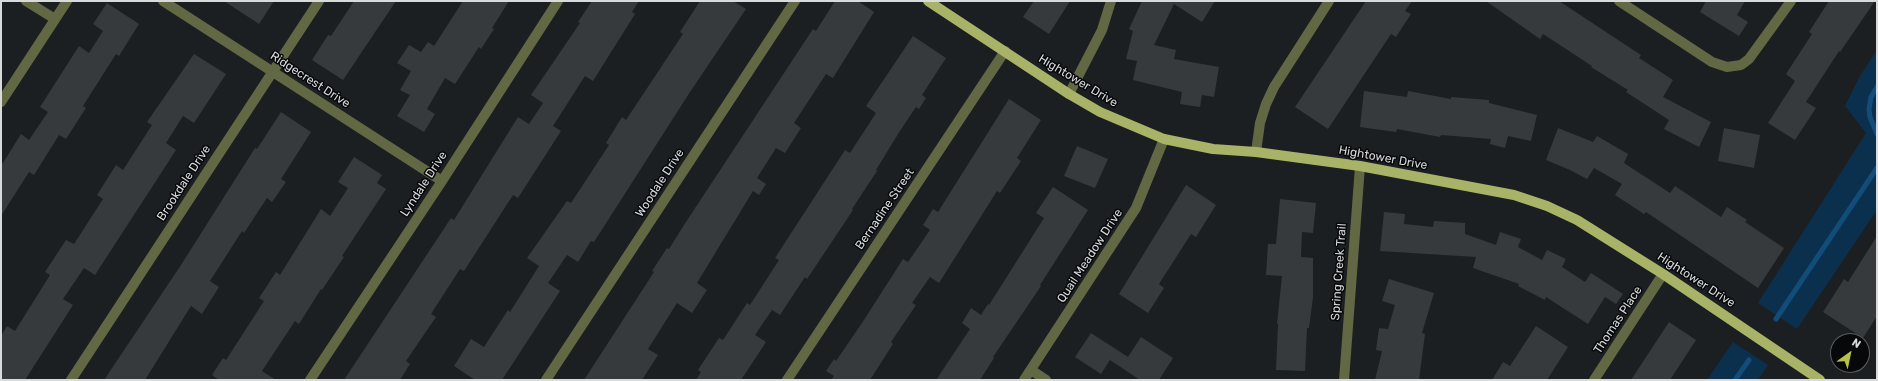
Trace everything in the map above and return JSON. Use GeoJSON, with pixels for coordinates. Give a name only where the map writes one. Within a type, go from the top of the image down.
{"type":"FeatureCollection","features":[{"type":"Feature","properties":{"kind":"main road","name":"Hightower Drive"},"geometry":{"type":"LineString","coordinates":[[928,1],[1069,94],[1100,112],[1164,139],[1213,150],[1256,152],[1360,166],[1514,195],[1547,206],[1577,220],[1663,274],[1820,380]]}},
{"type":"Feature","properties":{"kind":"street"},"geometry":{"type":"LineString","coordinates":[[26,1],[55,19]]}},
{"type":"Feature","properties":{"kind":"street"},"geometry":{"type":"LineString","coordinates":[[1,102],[67,1]]}},
{"type":"Feature","properties":{"kind":"street","name":"Ridgecrest Drive"},"geometry":{"type":"LineString","coordinates":[[163,1],[442,181]]}},
{"type":"Feature","properties":{"kind":"street","name":"Brookdale Drive"},"geometry":{"type":"LineString","coordinates":[[71,380],[319,1]]}},
{"type":"Feature","properties":{"kind":"street","name":"Lyndale Drive"},"geometry":{"type":"LineString","coordinates":[[310,380],[442,181],[558,1]]}},
{"type":"Feature","properties":{"kind":"street","name":"Woodale Drive"},"geometry":{"type":"LineString","coordinates":[[546,380],[795,1]]}},
{"type":"Feature","properties":{"kind":"street"},"geometry":{"type":"LineString","coordinates":[[1069,94],[1102,30],[1110,1]]}},
{"type":"Feature","properties":{"kind":"street"},"geometry":{"type":"LineString","coordinates":[[1256,152],[1260,123],[1268,98],[1330,1]]}},
{"type":"Feature","properties":{"kind":"street"},"geometry":{"type":"LineString","coordinates":[[1619,1],[1712,62],[1727,67],[1741,65],[1749,59],[1791,1]]}},
{"type":"Feature","properties":{"kind":"street","name":"Bernadine Street"},"geometry":{"type":"LineString","coordinates":[[787,380],[1005,51]]}},
{"type":"Feature","properties":{"kind":"street","name":"Quail Meadow Drive"},"geometry":{"type":"LineString","coordinates":[[1024,380],[1136,208],[1164,139]]}},
{"type":"Feature","properties":{"kind":"street","name":"Spring Creek Trail"},"geometry":{"type":"LineString","coordinates":[[1344,380],[1360,166]]}},
{"type":"Feature","properties":{"kind":"street","name":"Thomas Place"},"geometry":{"type":"LineString","coordinates":[[1594,380],[1663,274]]}},
{"type":"Feature","properties":{"kind":"street"},"geometry":{"type":"LineString","coordinates":[[1031,370],[1046,380]]}},
{"type":"Feature","properties":{"kind":"shaded area"},"geometry":{"type":"Polygon","coordinates":[[[1877,50],[1877,210],[1797,329],[1758,303],[1866,133],[1845,106],[1860,76],[1877,50]]]}},
{"type":"Feature","properties":{"kind":"shaded area"},"geometry":{"type":"Polygon","coordinates":[[[1733,342],[1768,365],[1758,380],[1707,380],[1733,342]]]}},
{"type":"Feature","properties":{"kind":"building"},"geometry":{"type":"Polygon","coordinates":[[[224,1],[274,1],[259,24],[224,1]]]}},
{"type":"Feature","properties":{"kind":"building"},"geometry":{"type":"Polygon","coordinates":[[[354,1],[396,1],[343,80],[312,60],[328,35],[331,36],[354,1]]]}},
{"type":"Feature","properties":{"kind":"building"},"geometry":{"type":"Polygon","coordinates":[[[463,1],[509,1],[481,49],[479,47],[455,84],[445,78],[427,109],[435,114],[424,132],[397,116],[410,95],[400,90],[411,71],[397,63],[409,45],[421,52],[428,42],[434,46],[463,1]]]}},
{"type":"Feature","properties":{"kind":"building"},"geometry":{"type":"Polygon","coordinates":[[[592,1],[639,1],[632,12],[635,14],[593,81],[585,76],[553,126],[561,131],[518,198],[513,195],[464,271],[460,269],[431,314],[436,317],[406,361],[410,364],[400,380],[344,380],[451,218],[454,220],[518,117],[529,124],[543,103],[531,95],[580,23],[578,22],[592,1]]]}},
{"type":"Feature","properties":{"kind":"building"},"geometry":{"type":"Polygon","coordinates":[[[700,1],[733,1],[746,9],[690,92],[594,242],[591,241],[578,262],[567,255],[548,283],[560,291],[502,380],[475,380],[454,366],[471,339],[484,347],[508,310],[510,312],[539,266],[527,258],[567,201],[571,203],[609,145],[606,143],[622,117],[626,120],[683,34],[680,32],[700,1]]]}},
{"type":"Feature","properties":{"kind":"building"},"geometry":{"type":"Polygon","coordinates":[[[835,1],[858,1],[874,12],[833,78],[826,74],[794,123],[801,128],[785,153],[776,148],[757,178],[766,184],[759,195],[753,191],[697,283],[707,290],[692,313],[677,303],[648,349],[658,355],[642,380],[584,380],[654,272],[652,271],[667,248],[669,249],[813,29],[816,31],[835,1]]]}},
{"type":"Feature","properties":{"kind":"building"},"geometry":{"type":"Polygon","coordinates":[[[1034,1],[1070,1],[1049,34],[1023,17],[1034,1]]]}},
{"type":"Feature","properties":{"kind":"building"},"geometry":{"type":"Polygon","coordinates":[[[1142,1],[1215,1],[1202,22],[1174,4],[1154,45],[1176,50],[1174,59],[1219,67],[1214,97],[1202,95],[1200,107],[1180,104],[1182,92],[1133,80],[1137,61],[1126,59],[1133,31],[1129,29],[1142,1]]]}},
{"type":"Feature","properties":{"kind":"building"},"geometry":{"type":"Polygon","coordinates":[[[1366,1],[1412,1],[1405,11],[1411,14],[1396,37],[1391,34],[1328,129],[1295,107],[1366,1]]]}},
{"type":"Feature","properties":{"kind":"building"},"geometry":{"type":"Polygon","coordinates":[[[1486,1],[1559,1],[1641,55],[1639,58],[1673,80],[1663,97],[1711,122],[1699,147],[1664,129],[1669,120],[1626,92],[1628,90],[1543,34],[1540,39],[1486,1]]]}},
{"type":"Feature","properties":{"kind":"building"},"geometry":{"type":"Polygon","coordinates":[[[1706,1],[1745,1],[1737,15],[1748,22],[1739,36],[1700,12],[1706,1]]]}},
{"type":"Feature","properties":{"kind":"building"},"geometry":{"type":"Polygon","coordinates":[[[1829,1],[1875,1],[1840,52],[1839,51],[1806,102],[1816,108],[1795,140],[1768,123],[1795,81],[1786,74],[1812,34],[1809,32],[1829,1]]]}},
{"type":"Feature","properties":{"kind":"building"},"geometry":{"type":"Polygon","coordinates":[[[107,3],[139,24],[119,56],[116,54],[83,106],[86,108],[66,139],[59,135],[34,175],[29,172],[1,216],[1,166],[21,134],[29,140],[48,112],[40,107],[79,46],[89,53],[103,31],[93,24],[107,3]]]}},
{"type":"Feature","properties":{"kind":"building"},"geometry":{"type":"Polygon","coordinates":[[[913,36],[946,58],[922,95],[926,98],[919,109],[916,107],[898,134],[876,170],[877,171],[852,209],[853,210],[807,279],[805,277],[780,315],[772,310],[755,335],[766,342],[741,380],[696,380],[701,372],[698,370],[719,338],[723,340],[747,303],[750,305],[779,260],[775,258],[845,150],[850,153],[876,113],[866,106],[913,36]]]}},
{"type":"Feature","properties":{"kind":"building"},"geometry":{"type":"Polygon","coordinates":[[[194,54],[226,74],[194,123],[183,116],[166,143],[176,150],[95,275],[84,268],[63,299],[73,305],[25,380],[1,380],[1,336],[7,326],[15,331],[50,275],[45,272],[66,240],[74,244],[103,199],[97,195],[116,165],[123,170],[152,125],[147,122],[194,54]]]}},
{"type":"Feature","properties":{"kind":"building"},"geometry":{"type":"Polygon","coordinates":[[[1364,91],[1407,97],[1408,91],[1451,99],[1451,97],[1489,100],[1489,103],[1537,115],[1531,141],[1508,136],[1505,148],[1490,144],[1491,139],[1441,135],[1440,137],[1397,129],[1396,132],[1360,127],[1364,91]]]}},
{"type":"Feature","properties":{"kind":"building"},"geometry":{"type":"Polygon","coordinates":[[[1009,99],[1041,120],[1017,158],[1021,161],[1000,193],[997,191],[939,283],[930,277],[912,303],[916,305],[891,342],[893,344],[870,380],[831,380],[834,376],[826,371],[834,359],[836,361],[903,259],[908,262],[930,230],[923,225],[933,209],[938,212],[1009,99]]]}},
{"type":"Feature","properties":{"kind":"building"},"geometry":{"type":"Polygon","coordinates":[[[281,112],[311,132],[281,179],[286,182],[272,202],[267,198],[244,233],[242,231],[210,281],[219,287],[202,314],[191,306],[145,380],[104,380],[181,265],[255,148],[257,149],[281,112]]]}},
{"type":"Feature","properties":{"kind":"building"},"geometry":{"type":"Polygon","coordinates":[[[1558,128],[1593,142],[1597,136],[1628,154],[1624,163],[1670,193],[1675,186],[1721,217],[1727,207],[1747,220],[1745,222],[1784,248],[1758,288],[1646,212],[1644,214],[1615,195],[1622,184],[1594,168],[1587,179],[1546,160],[1558,128]]]}},
{"type":"Feature","properties":{"kind":"building"},"geometry":{"type":"Polygon","coordinates":[[[1724,128],[1760,135],[1754,168],[1718,161],[1724,128]]]}},
{"type":"Feature","properties":{"kind":"building"},"geometry":{"type":"Polygon","coordinates":[[[1077,146],[1108,159],[1095,188],[1064,176],[1077,146]]]}},
{"type":"Feature","properties":{"kind":"building"},"geometry":{"type":"Polygon","coordinates":[[[354,157],[382,175],[377,183],[386,189],[342,256],[344,257],[322,290],[321,289],[299,324],[295,321],[262,371],[276,380],[219,380],[212,375],[223,358],[226,360],[264,301],[259,298],[276,272],[280,275],[321,209],[330,216],[348,188],[338,182],[354,157]]]}},
{"type":"Feature","properties":{"kind":"building"},"geometry":{"type":"Polygon","coordinates":[[[1186,185],[1216,205],[1196,237],[1191,234],[1159,284],[1164,288],[1148,313],[1119,294],[1186,185]]]}},
{"type":"Feature","properties":{"kind":"building"},"geometry":{"type":"Polygon","coordinates":[[[1053,187],[1088,210],[1040,285],[1041,286],[993,357],[994,358],[980,380],[936,380],[970,329],[962,323],[971,308],[981,315],[988,304],[989,305],[1044,218],[1036,213],[1053,187]]]}},
{"type":"Feature","properties":{"kind":"building"},"geometry":{"type":"Polygon","coordinates":[[[1280,199],[1316,203],[1313,233],[1302,232],[1301,257],[1313,258],[1313,297],[1309,328],[1307,328],[1305,371],[1276,370],[1277,324],[1282,276],[1266,275],[1268,244],[1276,244],[1280,199]]]}},
{"type":"Feature","properties":{"kind":"building"},"geometry":{"type":"Polygon","coordinates":[[[1384,212],[1405,214],[1404,224],[1433,227],[1434,221],[1465,223],[1465,234],[1496,245],[1500,232],[1521,239],[1518,247],[1542,260],[1547,250],[1566,259],[1562,267],[1585,282],[1591,273],[1623,294],[1616,304],[1605,297],[1588,324],[1546,297],[1545,300],[1518,286],[1519,284],[1473,268],[1476,257],[1380,251],[1384,212]]]}},
{"type":"Feature","properties":{"kind":"building"},"geometry":{"type":"Polygon","coordinates":[[[1877,236],[1877,316],[1866,333],[1855,333],[1823,312],[1844,279],[1848,282],[1877,236]]]}},
{"type":"Feature","properties":{"kind":"building"},"geometry":{"type":"Polygon","coordinates":[[[1389,279],[1434,293],[1422,333],[1425,334],[1419,380],[1375,380],[1382,351],[1376,350],[1379,328],[1388,329],[1395,305],[1382,301],[1389,279]]]}},
{"type":"Feature","properties":{"kind":"building"},"geometry":{"type":"Polygon","coordinates":[[[1669,322],[1696,340],[1670,380],[1631,380],[1669,322]]]}},
{"type":"Feature","properties":{"kind":"building"},"geometry":{"type":"Polygon","coordinates":[[[1536,326],[1568,347],[1547,380],[1492,380],[1503,362],[1510,366],[1536,326]]]}},
{"type":"Feature","properties":{"kind":"building"},"geometry":{"type":"Polygon","coordinates":[[[1091,333],[1128,357],[1141,337],[1173,358],[1159,380],[1140,380],[1110,360],[1101,374],[1075,357],[1091,333]]]}},
{"type":"Feature","properties":{"kind":"waterway"},"geometry":{"type":"LineString","coordinates":[[1877,87],[1871,97],[1869,109],[1870,117],[1877,134]]}},
{"type":"Feature","properties":{"kind":"waterway"},"geometry":{"type":"LineString","coordinates":[[1776,319],[1877,168]]}},
{"type":"Feature","properties":{"kind":"waterway"},"geometry":{"type":"LineString","coordinates":[[1735,380],[1749,360]]}}]}
